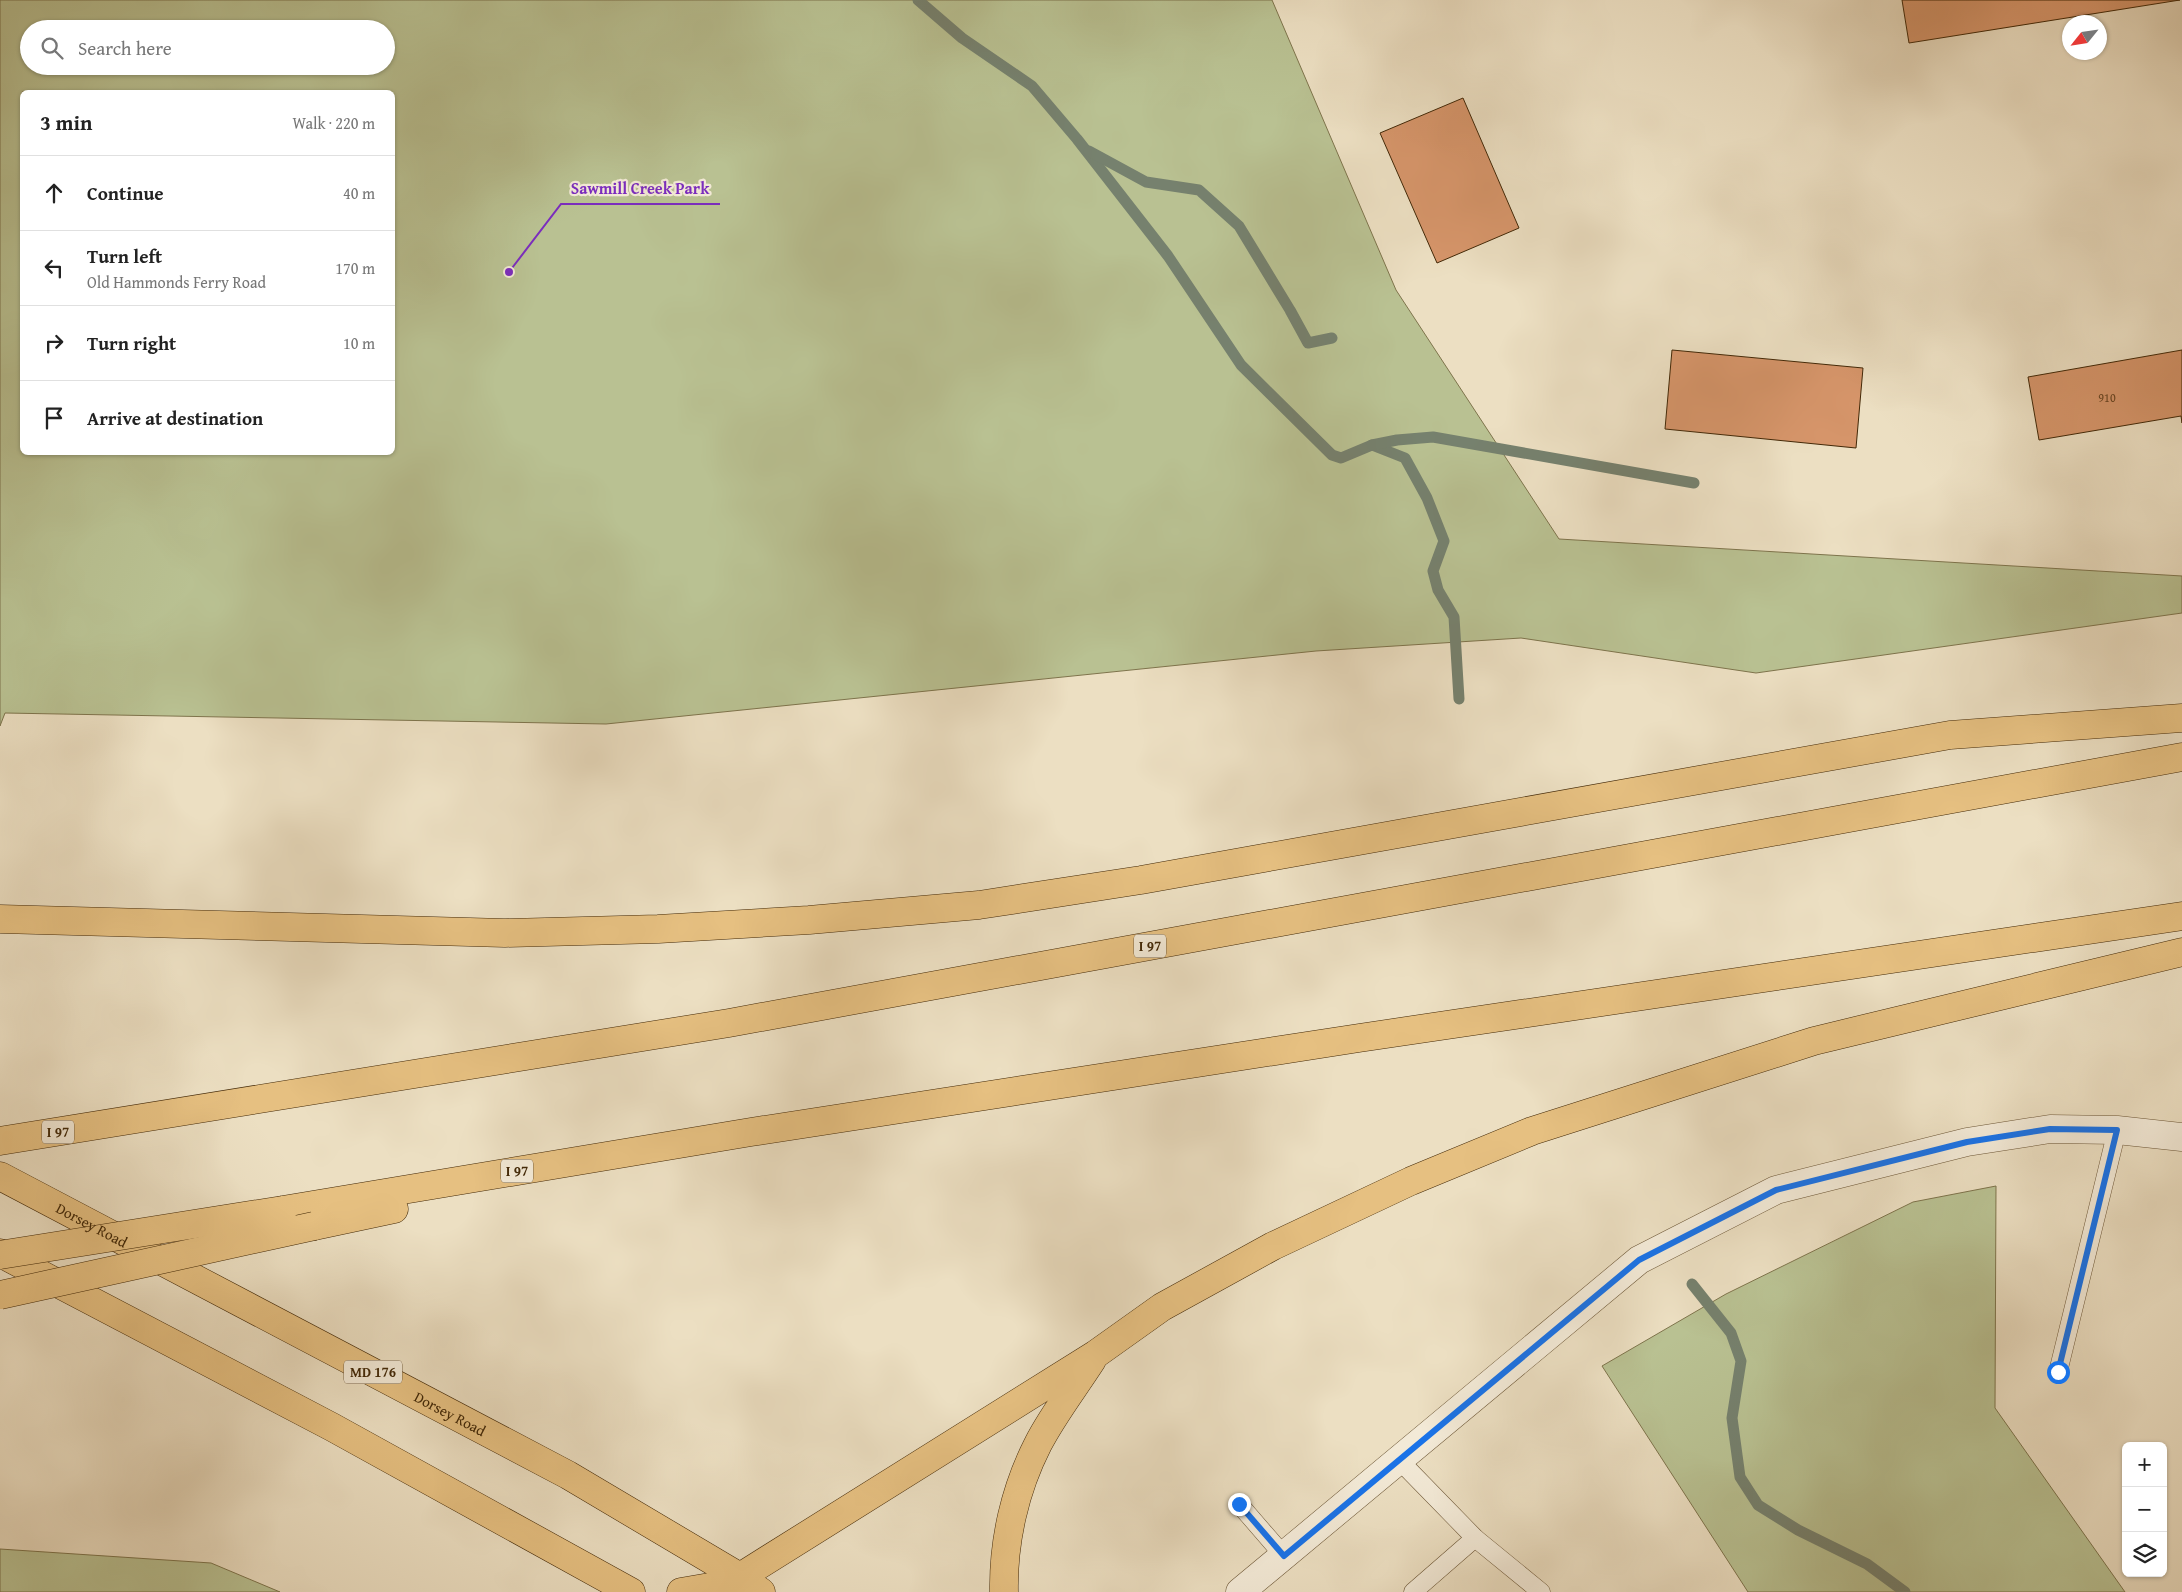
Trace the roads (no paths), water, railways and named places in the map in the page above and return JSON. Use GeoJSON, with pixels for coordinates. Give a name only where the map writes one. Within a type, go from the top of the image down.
{"type":"FeatureCollection","features":[{"type":"Feature","properties":{"kind":"main road"},"geometry":{"type":"LineString","coordinates":[[0,918],[505,933],[658,929],[809,920],[979,905],[1141,880],[1950,735],[2182,718]]}},
{"type":"Feature","properties":{"kind":"main road","name":"I 97"},"geometry":{"type":"LineString","coordinates":[[0,1141],[729,1023],[2182,757]]}},
{"type":"Feature","properties":{"kind":"main road","name":"I 97"},"geometry":{"type":"LineString","coordinates":[[0,1254],[283,1210],[751,1132],[1359,1038],[2182,916]]}},
{"type":"Feature","properties":{"kind":"main road"},"geometry":{"type":"LineString","coordinates":[[680,1592],[710,1587],[751,1584],[1096,1354],[1162,1307],[1273,1246],[1411,1181],[1532,1131],[1814,1041],[2182,952]]}},
{"type":"Feature","properties":{"kind":"main road"},"geometry":{"type":"LineString","coordinates":[[0,1295],[751,1132]]}},
{"type":"Feature","properties":{"kind":"main road","name":"Dorsey Road"},"geometry":{"type":"LineString","coordinates":[[0,1176],[568,1475],[751,1584]]}},
{"type":"Feature","properties":{"kind":"main road"},"geometry":{"type":"LineString","coordinates":[[0,1254],[332,1427],[631,1592]]}},
{"type":"Feature","properties":{"kind":"main road"},"geometry":{"type":"LineString","coordinates":[[1004,1592],[1003,1563],[1015,1499],[1038,1444],[1096,1354]]}},
{"type":"Feature","properties":{"kind":"street"},"geometry":{"type":"LineString","coordinates":[[1240,1592],[1400,1461],[1639,1260],[1776,1190],[1967,1142],[2050,1129],[2117,1130],[2182,1137]]}},
{"type":"Feature","properties":{"kind":"lane"},"geometry":{"type":"LineString","coordinates":[[2058,1372],[2117,1130]]}},
{"type":"Feature","properties":{"kind":"lane"},"geometry":{"type":"LineString","coordinates":[[1400,1461],[1475,1538],[1542,1592]]}},
{"type":"Feature","properties":{"kind":"lane"},"geometry":{"type":"LineString","coordinates":[[1239,1504],[1284,1556]]}},
{"type":"Feature","properties":{"kind":"lane"},"geometry":{"type":"LineString","coordinates":[[1413,1592],[1475,1538]]}},
{"type":"Feature","properties":{"kind":"waterway"},"geometry":{"type":"LineString","coordinates":[[918,0],[962,38],[1032,86],[1077,139],[1168,256],[1241,365],[1332,455],[1341,458],[1372,445],[1405,458],[1427,498],[1444,541],[1433,571],[1438,590],[1454,617],[1459,699]]}},
{"type":"Feature","properties":{"kind":"waterway"},"geometry":{"type":"LineString","coordinates":[[1089,151],[1146,182],[1199,190],[1239,226],[1308,343],[1332,338]]}},
{"type":"Feature","properties":{"kind":"waterway"},"geometry":{"type":"LineString","coordinates":[[1372,445],[1397,440],[1433,437],[1694,483]]}},
{"type":"Feature","properties":{"kind":"waterway"},"geometry":{"type":"LineString","coordinates":[[1692,1284],[1731,1333],[1741,1361],[1732,1418],[1740,1477],[1758,1505],[1798,1530],[1867,1564],[1905,1592]]}},
{"type":"Feature","properties":{"kind":"place","name":"Sawmill Creek Park"},"geometry":{"type":"Point","coordinates":[509,272]}}]}
